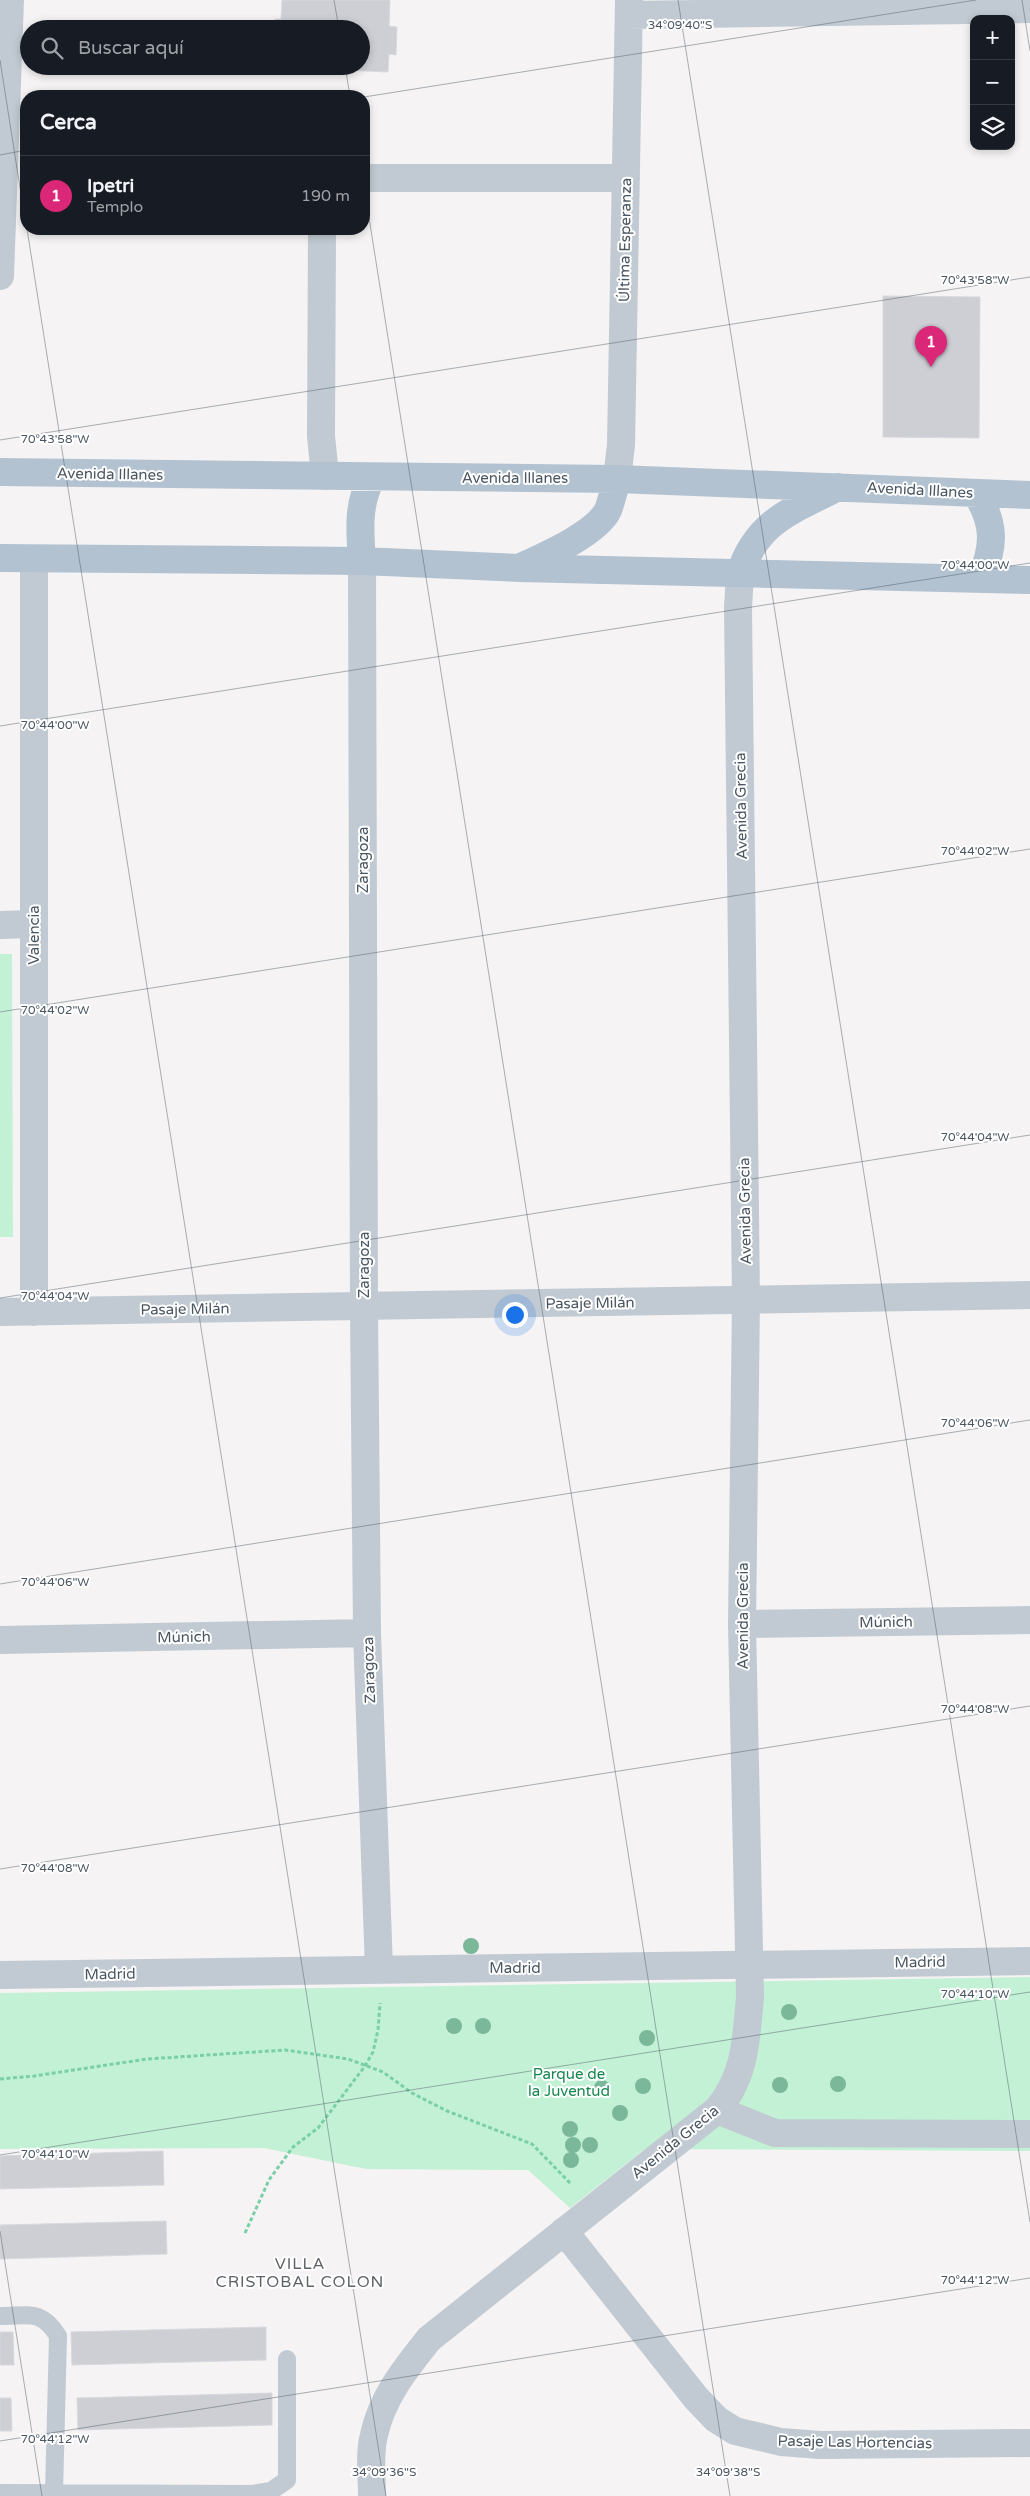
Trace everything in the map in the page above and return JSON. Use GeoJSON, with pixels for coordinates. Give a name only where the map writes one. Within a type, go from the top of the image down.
{"type":"FeatureCollection","features":[{"type":"Feature","properties":{"kind":"main road","name":"Avenida Illanes"},"geometry":{"type":"LineString","coordinates":[[0,472],[616,479],[839,486],[1030,495]]}},
{"type":"Feature","properties":{"kind":"main road"},"geometry":{"type":"LineString","coordinates":[[362,561],[360,512],[365,491],[372,477]]}},
{"type":"Feature","properties":{"kind":"main road"},"geometry":{"type":"LineString","coordinates":[[520,568],[581,535],[601,519],[608,510],[616,479]]}},
{"type":"Feature","properties":{"kind":"main road"},"geometry":{"type":"LineString","coordinates":[[740,573],[747,552],[761,534],[779,518],[839,486]]}},
{"type":"Feature","properties":{"kind":"main road"},"geometry":{"type":"LineString","coordinates":[[976,493],[986,508],[991,525],[992,543],[988,561],[981,578]]}},
{"type":"Feature","properties":{"kind":"main road"},"geometry":{"type":"LineString","coordinates":[[0,558],[362,561],[520,568],[1030,580]]}},
{"type":"Feature","properties":{"kind":"street"},"geometry":{"type":"LineString","coordinates":[[0,276],[10,0]]}},
{"type":"Feature","properties":{"kind":"street"},"geometry":{"type":"LineString","coordinates":[[629,8],[1030,9]]}},
{"type":"Feature","properties":{"kind":"street","name":"Última Esperanza"},"geometry":{"type":"LineString","coordinates":[[616,479],[621,446],[629,8]]}},
{"type":"Feature","properties":{"kind":"street"},"geometry":{"type":"LineString","coordinates":[[370,178],[626,178]]}},
{"type":"Feature","properties":{"kind":"street"},"geometry":{"type":"LineString","coordinates":[[322,235],[321,436],[325,476]]}},
{"type":"Feature","properties":{"kind":"street","name":"Valencia"},"geometry":{"type":"LineString","coordinates":[[34,559],[34,1312]]}},
{"type":"Feature","properties":{"kind":"street","name":"Zaragoza"},"geometry":{"type":"LineString","coordinates":[[362,561],[367,1633],[379,1969]]}},
{"type":"Feature","properties":{"kind":"street","name":"Avenida Grecia"},"geometry":{"type":"LineString","coordinates":[[372,2496],[373,2436],[383,2407],[401,2374],[429,2339],[717,2110],[730,2095],[744,2057],[750,1997],[742,1624],[746,1300],[738,608],[740,573]]}},
{"type":"Feature","properties":{"kind":"street"},"geometry":{"type":"LineString","coordinates":[[0,925],[34,924]]}},
{"type":"Feature","properties":{"kind":"street","name":"Pasaje Milán"},"geometry":{"type":"LineString","coordinates":[[0,1312],[1030,1295]]}},
{"type":"Feature","properties":{"kind":"street","name":"Múnich"},"geometry":{"type":"LineString","coordinates":[[742,1624],[1030,1620]]}},
{"type":"Feature","properties":{"kind":"street","name":"Múnich"},"geometry":{"type":"LineString","coordinates":[[0,1640],[367,1633]]}},
{"type":"Feature","properties":{"kind":"street","name":"Madrid"},"geometry":{"type":"LineString","coordinates":[[0,1975],[1030,1961]]}},
{"type":"Feature","properties":{"kind":"street"},"geometry":{"type":"LineString","coordinates":[[717,2110],[775,2133],[1030,2134]]}},
{"type":"Feature","properties":{"kind":"street","name":"Pasaje Las Hortencias"},"geometry":{"type":"LineString","coordinates":[[564,2231],[696,2398],[716,2419],[735,2431],[754,2438],[781,2442],[820,2444],[1030,2443]]}},
{"type":"Feature","properties":{"kind":"lane"},"geometry":{"type":"LineString","coordinates":[[0,2316],[39,2316],[50,2324],[58,2336],[54,2493]]}},
{"type":"Feature","properties":{"kind":"lane"},"geometry":{"type":"LineString","coordinates":[[0,2493],[273,2494],[287,2480],[287,2359]]}},
{"type":"Feature","properties":{"kind":"path"},"geometry":{"type":"LineString","coordinates":[[244,2233],[270,2180],[293,2147],[318,2128],[365,2066],[373,2052],[380,2009],[379,1969]]}},
{"type":"Feature","properties":{"kind":"path"},"geometry":{"type":"LineString","coordinates":[[0,2079],[34,2076],[147,2059],[285,2050],[348,2060],[383,2072],[412,2093],[447,2111],[532,2144],[594,2208]]}},
{"type":"Feature","properties":{"kind":"green space"},"geometry":{"type":"Polygon","coordinates":[[[0,954],[12,954],[13,1237],[0,1237],[0,954]]]}},
{"type":"Feature","properties":{"kind":"green space","name":"Parque de la Juventud"},"geometry":{"type":"Polygon","coordinates":[[[1030,1977],[1030,2151],[645,2149],[570,2208],[528,2170],[366,2169],[264,2148],[0,2149],[0,1993],[1030,1977]]]}},
{"type":"Feature","properties":{"kind":"building"},"geometry":{"type":"Polygon","coordinates":[[[282,0],[390,0],[389,26],[397,27],[396,55],[389,54],[388,72],[370,71],[370,20],[275,20],[281,19],[282,0]]]}},
{"type":"Feature","properties":{"kind":"building"},"geometry":{"type":"Polygon","coordinates":[[[883,296],[980,297],[979,438],[883,437],[883,296]]]}},
{"type":"Feature","properties":{"kind":"building"},"geometry":{"type":"Polygon","coordinates":[[[163,2151],[164,2185],[0,2189],[0,2156],[163,2151]]]}},
{"type":"Feature","properties":{"kind":"building"},"geometry":{"type":"Polygon","coordinates":[[[166,2221],[167,2254],[0,2259],[0,2225],[166,2221]]]}},
{"type":"Feature","properties":{"kind":"building"},"geometry":{"type":"Polygon","coordinates":[[[266,2327],[266,2360],[72,2365],[71,2332],[266,2327]]]}},
{"type":"Feature","properties":{"kind":"building"},"geometry":{"type":"Polygon","coordinates":[[[0,2332],[13,2332],[14,2365],[0,2365],[0,2332]]]}},
{"type":"Feature","properties":{"kind":"building"},"geometry":{"type":"Polygon","coordinates":[[[272,2393],[272,2425],[78,2430],[77,2398],[272,2393]]]}},
{"type":"Feature","properties":{"kind":"building"},"geometry":{"type":"Polygon","coordinates":[[[0,2398],[11,2398],[12,2431],[0,2431],[0,2398]]]}},
{"type":"Feature","properties":{"kind":"place","name":"Ipetri"},"geometry":{"type":"Point","coordinates":[931,367]}},
{"type":"Feature","properties":{"kind":"district","name":"VILLA CRISTOBAL COLON"},"geometry":{"type":"Point","coordinates":[300,2272]}}]}
